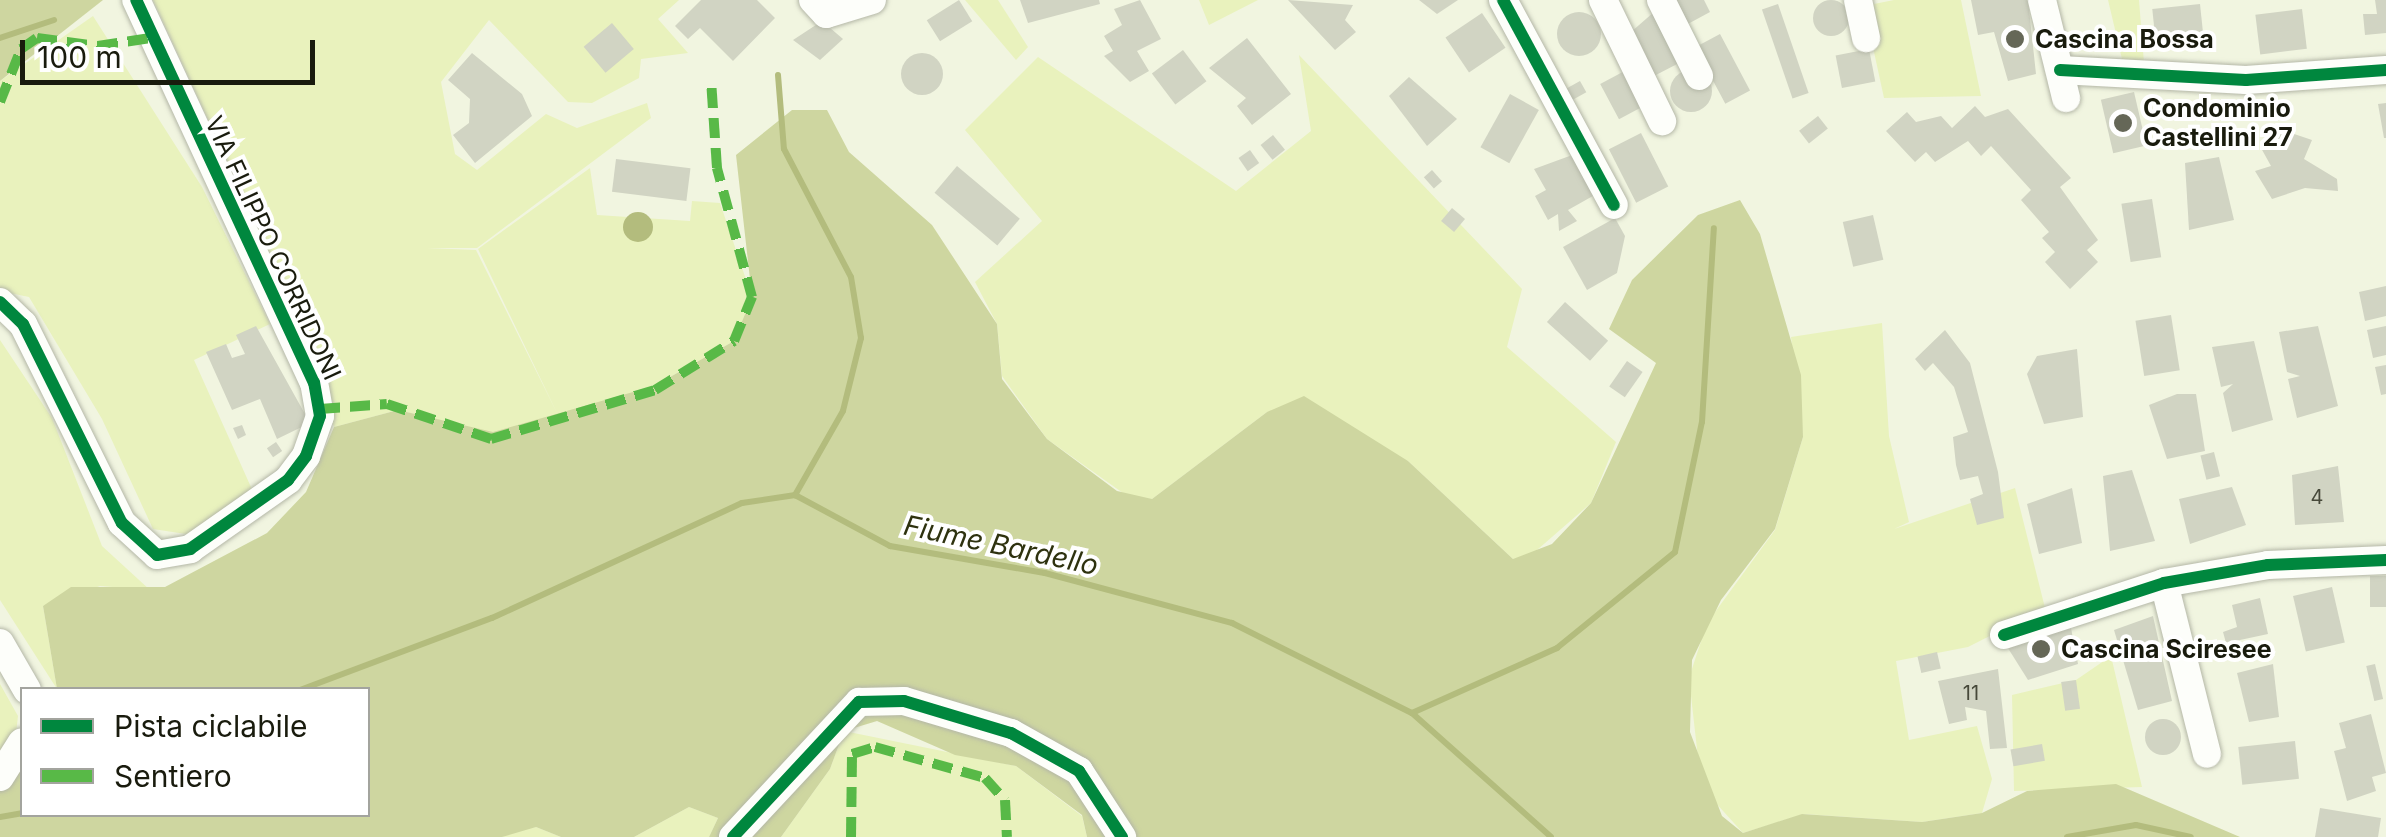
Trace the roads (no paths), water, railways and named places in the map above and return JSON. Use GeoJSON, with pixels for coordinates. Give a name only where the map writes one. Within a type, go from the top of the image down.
{"type":"FeatureCollection","features":[{"type":"Feature","properties":{"kind":"street","name":"VIA FILIPPO CORRIDONI"},"geometry":{"type":"LineString","coordinates":[[0,302],[22,324],[133,538],[157,555],[190,549],[288,480],[320,416],[304,358],[136,0]]}},
{"type":"Feature","properties":{"kind":"street"},"geometry":{"type":"LineString","coordinates":[[813,0],[826,14],[872,0]]}},
{"type":"Feature","properties":{"kind":"street"},"geometry":{"type":"LineString","coordinates":[[1503,0],[1614,206]]}},
{"type":"Feature","properties":{"kind":"street"},"geometry":{"type":"LineString","coordinates":[[1604,0],[1662,121]]}},
{"type":"Feature","properties":{"kind":"street"},"geometry":{"type":"LineString","coordinates":[[1661,0],[1699,76]]}},
{"type":"Feature","properties":{"kind":"street"},"geometry":{"type":"LineString","coordinates":[[1858,0],[1866,38]]}},
{"type":"Feature","properties":{"kind":"street"},"geometry":{"type":"LineString","coordinates":[[2042,0],[2063,84],[2246,80],[2386,70]]}},
{"type":"Feature","properties":{"kind":"street"},"geometry":{"type":"LineString","coordinates":[[2004,636],[2164,583],[2268,565],[2386,560]]}},
{"type":"Feature","properties":{"kind":"street"},"geometry":{"type":"LineString","coordinates":[[2164,583],[2207,754]]}},
{"type":"Feature","properties":{"kind":"street"},"geometry":{"type":"LineString","coordinates":[[0,643],[25,687]]}},
{"type":"Feature","properties":{"kind":"street"},"geometry":{"type":"LineString","coordinates":[[733,837],[859,702],[904,701],[1011,734],[1079,772],[1122,837]]}},
{"type":"Feature","properties":{"kind":"street"},"geometry":{"type":"LineString","coordinates":[[0,777],[20,745]]}},
{"type":"Feature","properties":{"kind":"waterway"},"geometry":{"type":"LineString","coordinates":[[0,38],[54,20]]}},
{"type":"Feature","properties":{"kind":"waterway"},"geometry":{"type":"LineString","coordinates":[[778,75],[784,149],[851,277],[861,338],[843,411],[795,495]]}},
{"type":"Feature","properties":{"kind":"waterway"},"geometry":{"type":"LineString","coordinates":[[1412,713],[1557,648],[1675,552],[1702,422],[1714,228]]}},
{"type":"Feature","properties":{"kind":"waterway","name":"Fiume Bardello"},"geometry":{"type":"LineString","coordinates":[[308,687],[492,618],[742,503],[795,495],[890,546],[1045,573],[1232,623],[1412,713],[1551,837]]}},
{"type":"Feature","properties":{"kind":"waterway","name":"Fiume Bardello"},"geometry":{"type":"LineString","coordinates":[[0,817],[20,813]]}},
{"type":"Feature","properties":{"kind":"waterway","name":"Fiume Bardello"},"geometry":{"type":"LineString","coordinates":[[2067,837],[2136,825],[2191,837]]}},
{"type":"Feature","properties":{"kind":"place","name":"Cascina Bossa"},"geometry":{"type":"Point","coordinates":[2015,39]}},
{"type":"Feature","properties":{"kind":"place","name":"Condominio Castellini 27"},"geometry":{"type":"Point","coordinates":[2123,123]}},
{"type":"Feature","properties":{"kind":"place","name":"Cascina Sciresee"},"geometry":{"type":"Point","coordinates":[2041,649]}}]}
